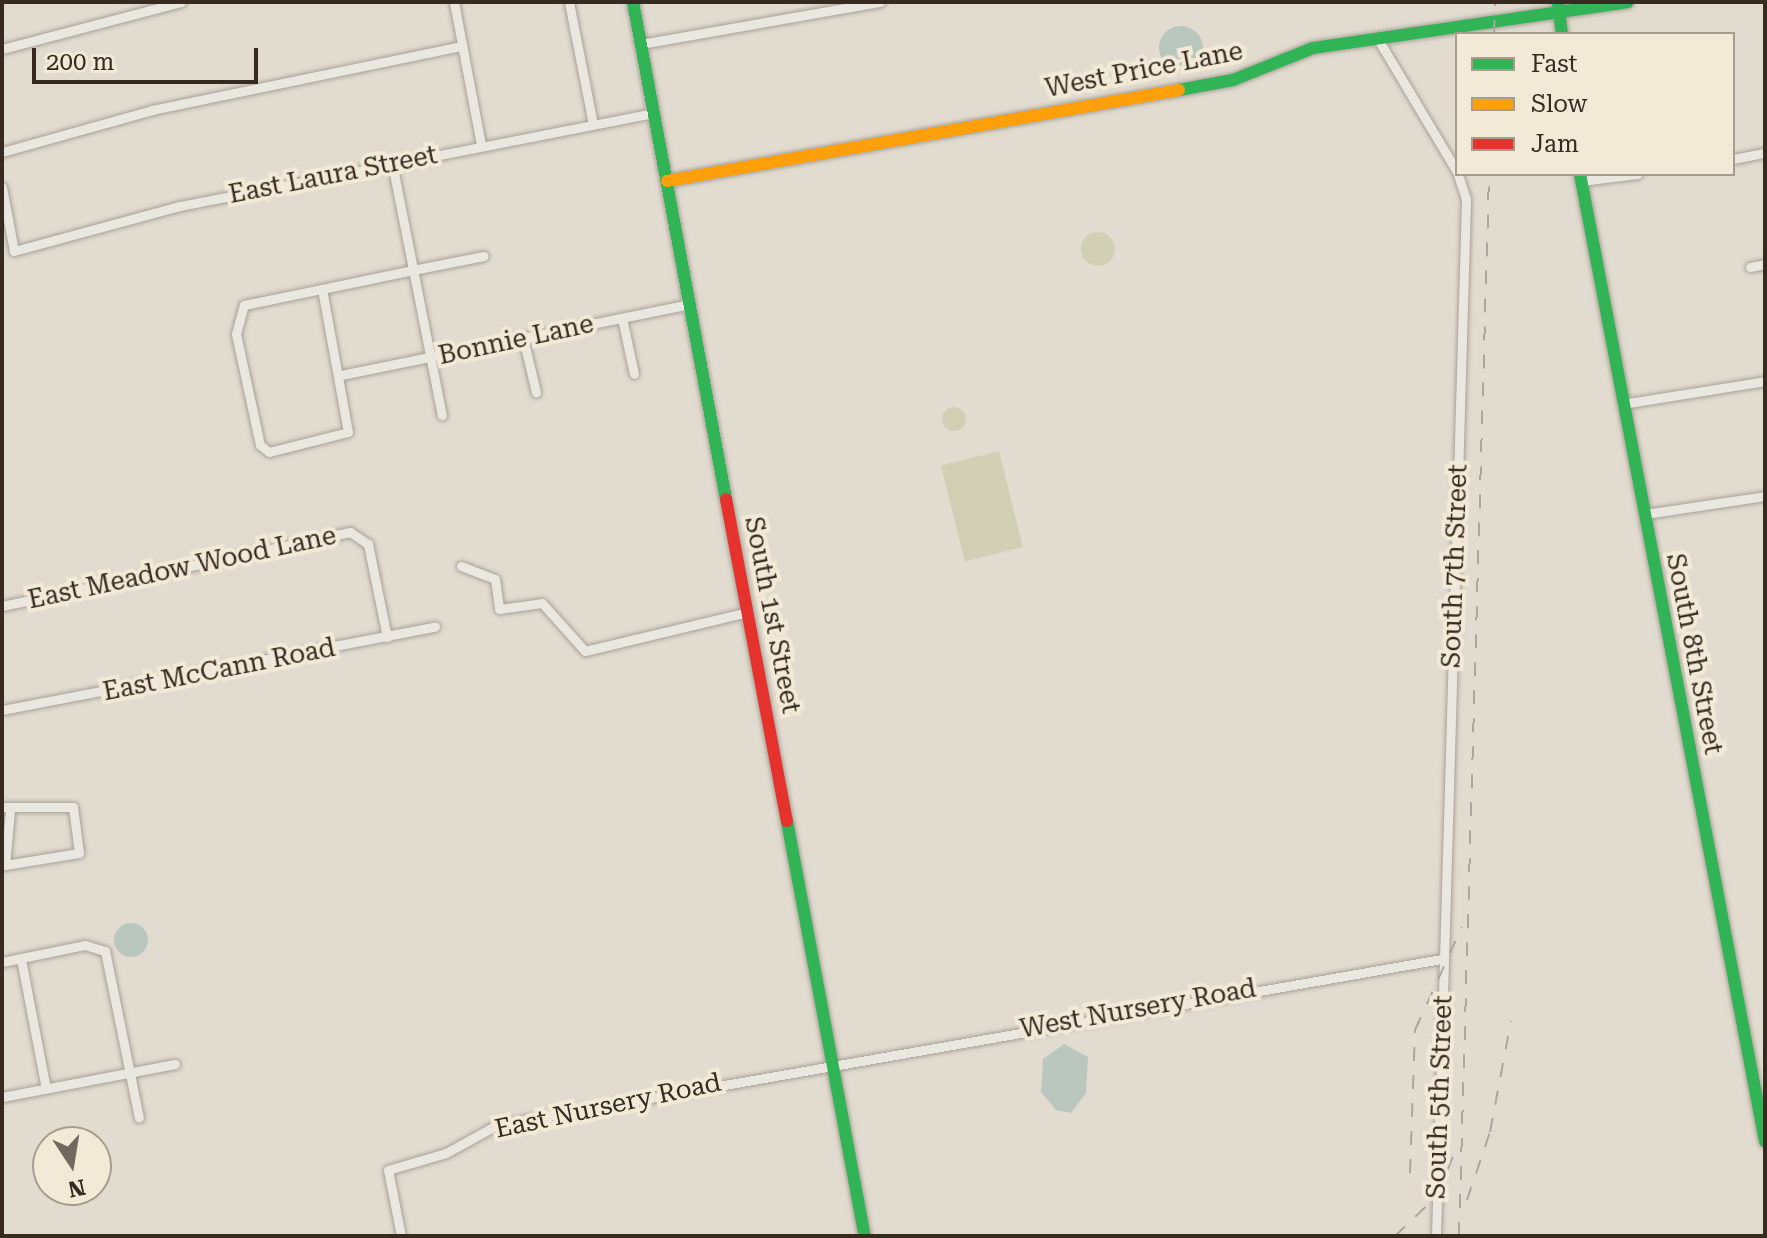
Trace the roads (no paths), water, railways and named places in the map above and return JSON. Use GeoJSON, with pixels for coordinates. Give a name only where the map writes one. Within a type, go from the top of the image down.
{"type":"FeatureCollection","features":[{"type":"Feature","properties":{"kind":"main road","name":"South 1st Street"},"geometry":{"type":"LineString","coordinates":[[633,2],[835,1063],[865,1236]]}},
{"type":"Feature","properties":{"kind":"main road","name":"West Price Lane"},"geometry":{"type":"LineString","coordinates":[[667,181],[1233,80],[1313,48],[1379,41],[1559,8],[1628,2]]}},
{"type":"Feature","properties":{"kind":"main road"},"geometry":{"type":"LineString","coordinates":[[1559,8],[1562,32]]}},
{"type":"Feature","properties":{"kind":"main road","name":"South 8th Street"},"geometry":{"type":"LineString","coordinates":[[1581,177],[1765,1141]]}},
{"type":"Feature","properties":{"kind":"street"},"geometry":{"type":"LineString","coordinates":[[2,49],[181,2]]}},
{"type":"Feature","properties":{"kind":"street"},"geometry":{"type":"LineString","coordinates":[[454,2],[481,145]]}},
{"type":"Feature","properties":{"kind":"street"},"geometry":{"type":"LineString","coordinates":[[569,2],[593,124]]}},
{"type":"Feature","properties":{"kind":"street"},"geometry":{"type":"LineString","coordinates":[[641,44],[880,2]]}},
{"type":"Feature","properties":{"kind":"street","name":"South 7th Street"},"geometry":{"type":"LineString","coordinates":[[1379,41],[1455,168]]}},
{"type":"Feature","properties":{"kind":"street"},"geometry":{"type":"LineString","coordinates":[[2,152],[152,110],[462,46]]}},
{"type":"Feature","properties":{"kind":"street","name":"East Laura Street"},"geometry":{"type":"LineString","coordinates":[[2,187],[14,251],[180,206],[655,113]]}},
{"type":"Feature","properties":{"kind":"street"},"geometry":{"type":"LineString","coordinates":[[1735,159],[1765,153]]}},
{"type":"Feature","properties":{"kind":"street"},"geometry":{"type":"LineString","coordinates":[[392,163],[442,415]]}},
{"type":"Feature","properties":{"kind":"street","name":"South 7th Street"},"geometry":{"type":"LineString","coordinates":[[1441,959],[1466,199],[1459,176]]}},
{"type":"Feature","properties":{"kind":"street"},"geometry":{"type":"LineString","coordinates":[[322,289],[341,375],[348,432],[269,452],[260,445],[239,316],[244,305],[413,270],[484,256]]}},
{"type":"Feature","properties":{"kind":"street"},"geometry":{"type":"LineString","coordinates":[[1750,267],[1765,264]]}},
{"type":"Feature","properties":{"kind":"street","name":"Bonnie Lane"},"geometry":{"type":"LineString","coordinates":[[341,375],[690,304]]}},
{"type":"Feature","properties":{"kind":"street"},"geometry":{"type":"LineString","coordinates":[[622,318],[634,374]]}},
{"type":"Feature","properties":{"kind":"street"},"geometry":{"type":"LineString","coordinates":[[523,338],[536,392]]}},
{"type":"Feature","properties":{"kind":"street"},"geometry":{"type":"LineString","coordinates":[[1622,404],[1765,381]]}},
{"type":"Feature","properties":{"kind":"street"},"geometry":{"type":"LineString","coordinates":[[1645,514],[1765,496]]}},
{"type":"Feature","properties":{"kind":"street","name":"East Meadow Wood Lane"},"geometry":{"type":"LineString","coordinates":[[2,606],[361,535],[387,637]]}},
{"type":"Feature","properties":{"kind":"street"},"geometry":{"type":"LineString","coordinates":[[461,566],[495,579],[499,609],[542,603],[585,651],[748,612]]}},
{"type":"Feature","properties":{"kind":"street","name":"East McCann Road"},"geometry":{"type":"LineString","coordinates":[[2,710],[435,627]]}},
{"type":"Feature","properties":{"kind":"street"},"geometry":{"type":"LineString","coordinates":[[73,807],[79,853],[5,865],[6,809],[73,807]]}},
{"type":"Feature","properties":{"kind":"street"},"geometry":{"type":"LineString","coordinates":[[2,962],[95,946],[109,958],[139,1118]]}},
{"type":"Feature","properties":{"kind":"street"},"geometry":{"type":"LineString","coordinates":[[21,959],[46,1089]]}},
{"type":"Feature","properties":{"kind":"street","name":"West Nursery Road"},"geometry":{"type":"LineString","coordinates":[[835,1063],[1441,959]]}},
{"type":"Feature","properties":{"kind":"street","name":"South 5th Street"},"geometry":{"type":"LineString","coordinates":[[1436,1236],[1441,959]]}},
{"type":"Feature","properties":{"kind":"street","name":"East Nursery Road"},"geometry":{"type":"LineString","coordinates":[[401,1236],[388,1170],[446,1153],[497,1125],[835,1063]]}},
{"type":"Feature","properties":{"kind":"street"},"geometry":{"type":"LineString","coordinates":[[2,1097],[175,1064]]}},
{"type":"Feature","properties":{"kind":"railway"},"geometry":{"type":"LineString","coordinates":[[1494,32],[1495,2]]}},
{"type":"Feature","properties":{"kind":"railway"},"geometry":{"type":"LineString","coordinates":[[1459,1236],[1489,176]]}},
{"type":"Feature","properties":{"kind":"railway"},"geometry":{"type":"LineString","coordinates":[[1410,1173],[1415,1030],[1462,927]]}},
{"type":"Feature","properties":{"kind":"railway"},"geometry":{"type":"LineString","coordinates":[[1467,1200],[1490,1132],[1511,1021]]}},
{"type":"Feature","properties":{"kind":"railway"},"geometry":{"type":"LineString","coordinates":[[1395,1236],[1437,1196],[1456,1149]]}}]}
